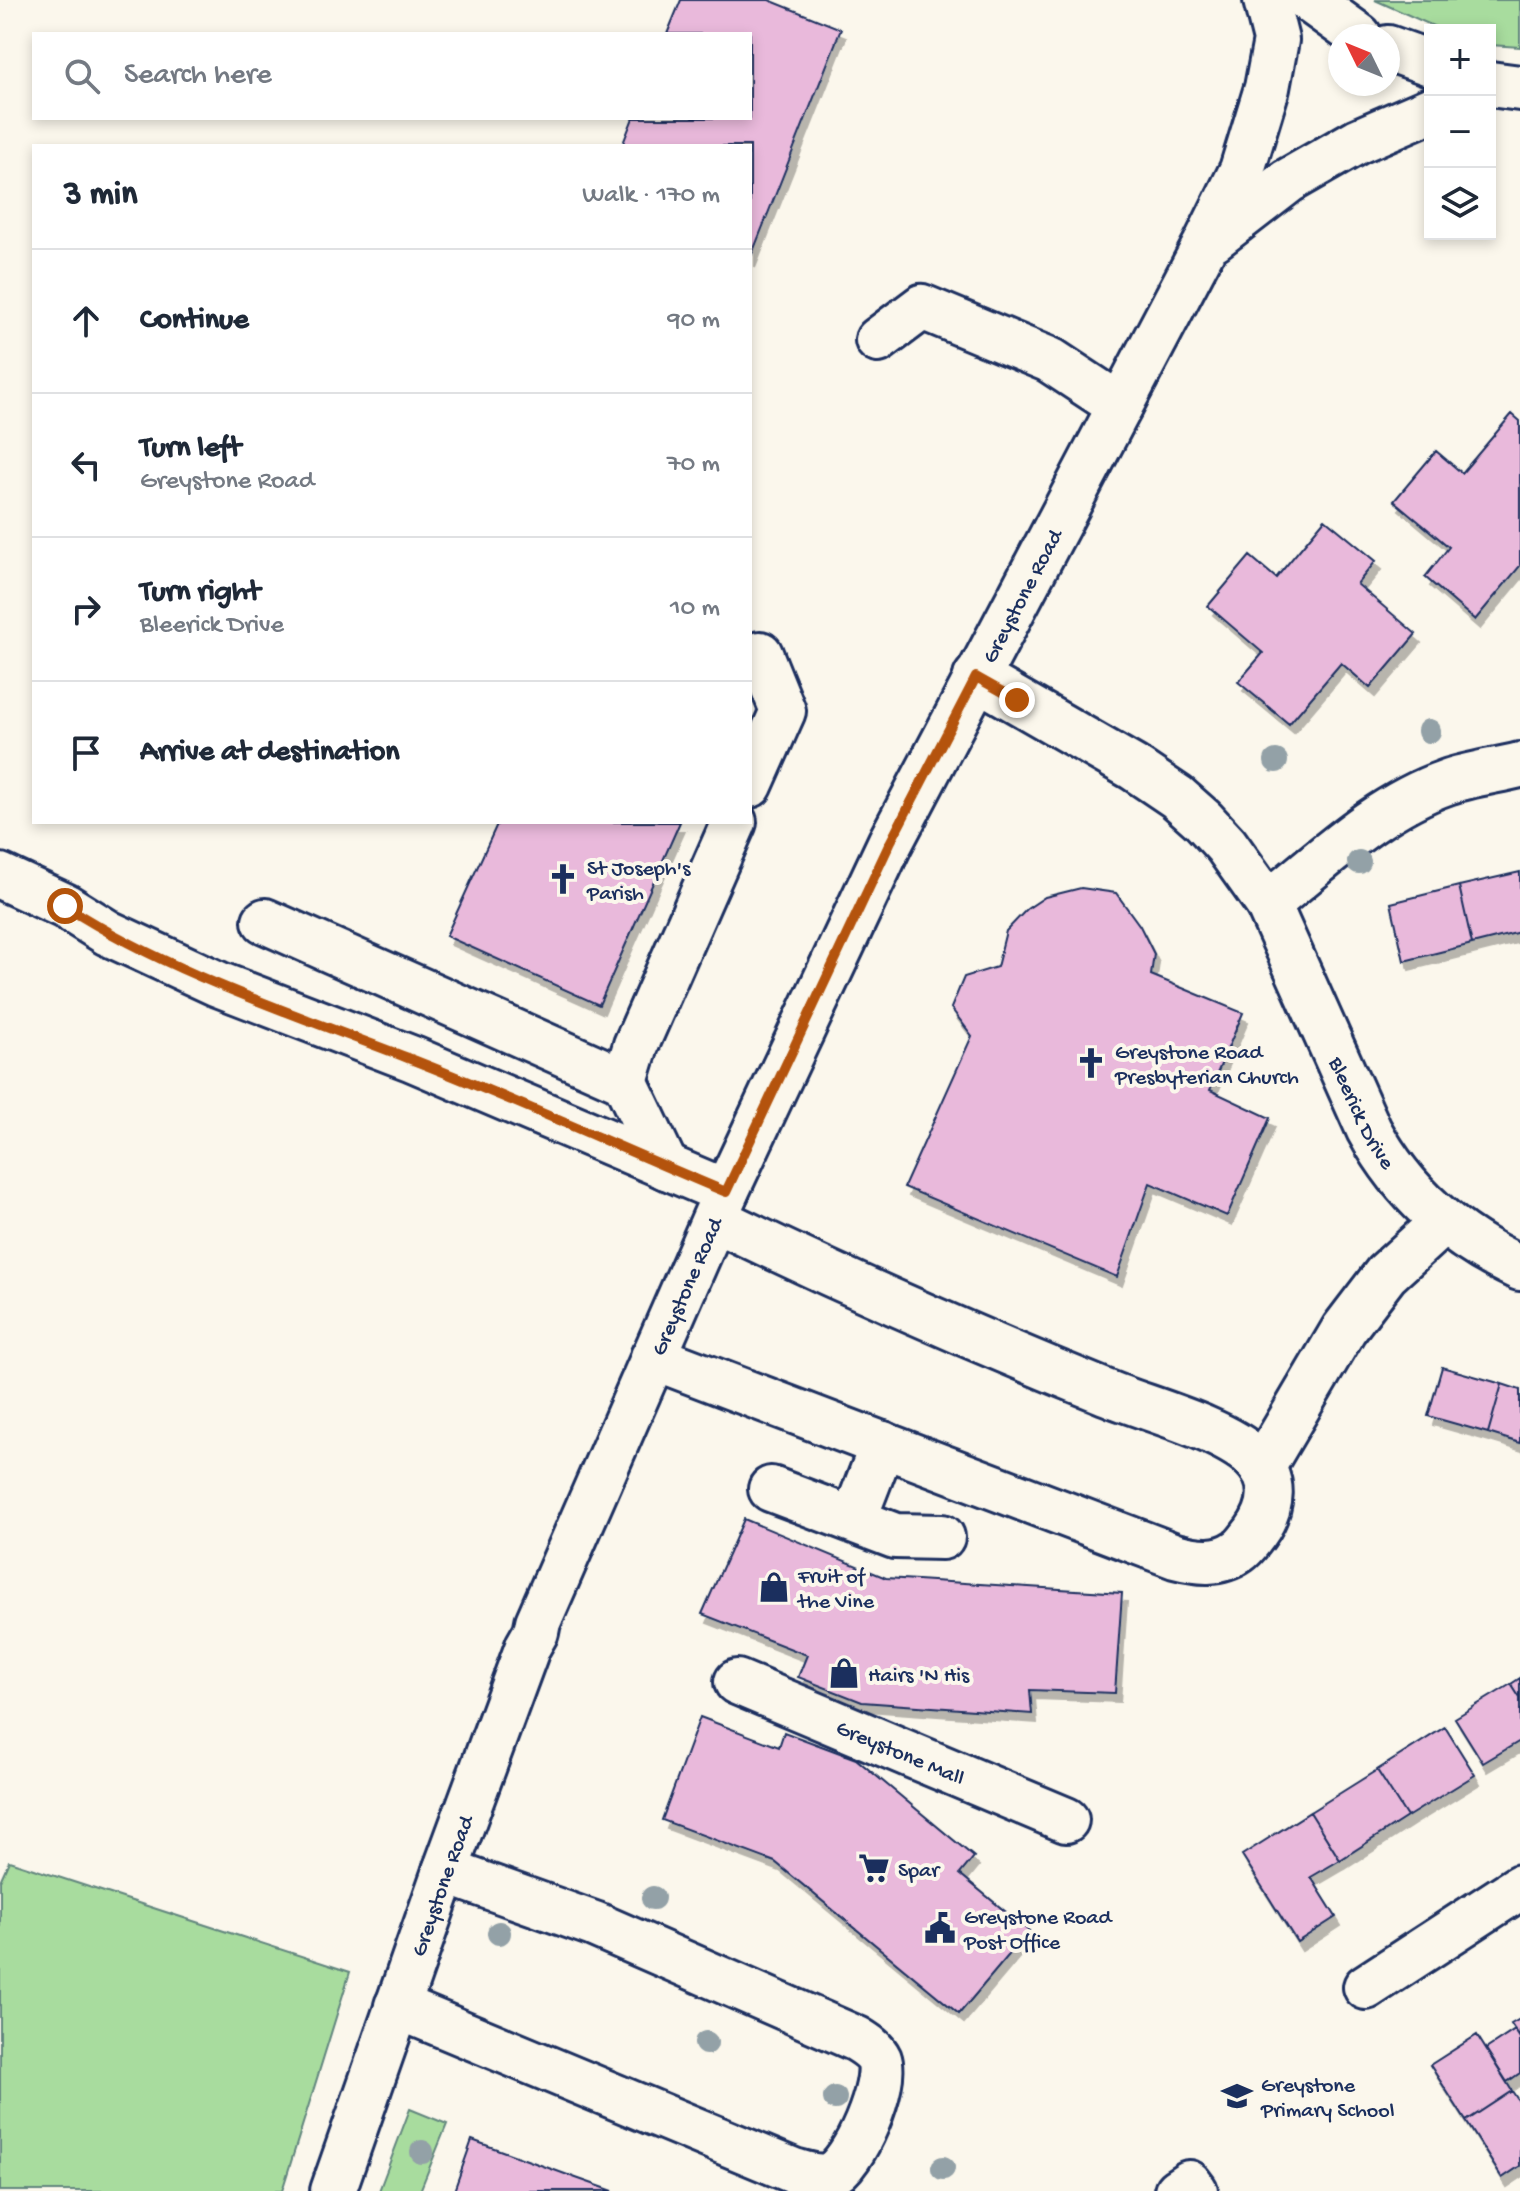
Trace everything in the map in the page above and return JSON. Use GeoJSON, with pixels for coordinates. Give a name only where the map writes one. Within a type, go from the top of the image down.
{"type":"FeatureCollection","features":[{"type":"Feature","properties":{"kind":"main road","name":"Greystone Road"},"geometry":{"type":"LineString","coordinates":[[333,2191],[528,1646],[653,1357],[890,843],[1242,170],[1267,88],[1276,40],[1266,0]]}},
{"type":"Feature","properties":{"kind":"main road"},"geometry":{"type":"LineString","coordinates":[[1309,0],[1342,24]]}},
{"type":"Feature","properties":{"kind":"main road"},"geometry":{"type":"LineString","coordinates":[[1400,52],[1424,61]]}},
{"type":"Feature","properties":{"kind":"main road"},"geometry":{"type":"LineString","coordinates":[[1496,86],[1520,88]]}},
{"type":"Feature","properties":{"kind":"main road","name":"Greystone Road"},"geometry":{"type":"LineString","coordinates":[[1205,245],[1288,181],[1358,141],[1424,113]]}},
{"type":"Feature","properties":{"kind":"main road"},"geometry":{"type":"LineString","coordinates":[[878,340],[922,307],[1050,360],[1120,406]]}},
{"type":"Feature","properties":{"kind":"main road"},"geometry":{"type":"LineString","coordinates":[[752,781],[783,711],[760,654]]}},
{"type":"Feature","properties":{"kind":"main road","name":"Bleerick Drive"},"geometry":{"type":"LineString","coordinates":[[976,677],[1134,768],[1177,797],[1203,820],[1226,845],[1268,904],[1385,1159],[1406,1186],[1443,1222],[1520,1268]]}},
{"type":"Feature","properties":{"kind":"main road"},"geometry":{"type":"LineString","coordinates":[[1268,904],[1375,818],[1396,805],[1447,782],[1520,765]]}},
{"type":"Feature","properties":{"kind":"main road"},"geometry":{"type":"LineString","coordinates":[[625,1081],[636,1045],[733,824]]}},
{"type":"Feature","properties":{"kind":"main road"},"geometry":{"type":"LineString","coordinates":[[0,876],[65,906],[108,933],[218,984],[413,1059],[666,1167],[721,1206],[831,1275],[1105,1392],[1209,1432],[1243,1450],[1262,1468],[1269,1479],[1269,1505],[1243,1548],[1226,1559],[1206,1561],[1175,1556],[653,1357]]}},
{"type":"Feature","properties":{"kind":"main road"},"geometry":{"type":"LineString","coordinates":[[265,921],[625,1081],[666,1167]]}},
{"type":"Feature","properties":{"kind":"main road"},"geometry":{"type":"LineString","coordinates":[[1262,1468],[1344,1329],[1386,1274],[1443,1222]]}},
{"type":"Feature","properties":{"kind":"main road"},"geometry":{"type":"LineString","coordinates":[[854,1519],[883,1444]]}},
{"type":"Feature","properties":{"kind":"main road"},"geometry":{"type":"LineString","coordinates":[[771,1489],[895,1536],[942,1537]]}},
{"type":"Feature","properties":{"kind":"main road","name":"Greystone Mall"},"geometry":{"type":"LineString","coordinates":[[737,1682],[1066,1820]]}},
{"type":"Feature","properties":{"kind":"main road"},"geometry":{"type":"LineString","coordinates":[[397,2006],[794,2171],[849,2181],[853,2149],[870,2116],[880,2076],[879,2059],[871,2048],[760,1995],[594,1924],[445,1871]]}},
{"type":"Feature","properties":{"kind":"main road"},"geometry":{"type":"LineString","coordinates":[[1366,1987],[1520,1887]]}},
{"type":"Feature","properties":{"kind":"main road"},"geometry":{"type":"LineString","coordinates":[[1177,2191],[1189,2183],[1195,2191]]}},
{"type":"Feature","properties":{"kind":"green space"},"geometry":{"type":"Polygon","coordinates":[[[1375,0],[1520,0],[1520,47],[1496,45],[1496,24],[1429,24],[1375,0]]]}},
{"type":"Feature","properties":{"kind":"green space"},"geometry":{"type":"Polygon","coordinates":[[[9,1861],[350,1972],[282,2191],[0,2191],[0,1881],[9,1861]]]}},
{"type":"Feature","properties":{"kind":"green space"},"geometry":{"type":"Polygon","coordinates":[[[410,2109],[447,2124],[420,2191],[379,2191],[410,2109]]]}},
{"type":"Feature","properties":{"kind":"building"},"geometry":{"type":"Polygon","coordinates":[[[681,0],[769,0],[841,29],[752,254],[752,144],[623,144],[632,120],[752,120],[752,32],[668,32],[681,0]]]}},
{"type":"Feature","properties":{"kind":"building"},"geometry":{"type":"Polygon","coordinates":[[[1512,414],[1520,421],[1520,566],[1475,620],[1425,577],[1449,547],[1394,501],[1436,451],[1462,473],[1512,414]]]}},
{"type":"Feature","properties":{"kind":"building"},"geometry":{"type":"Polygon","coordinates":[[[1325,519],[1376,561],[1357,584],[1416,634],[1370,688],[1341,663],[1289,724],[1238,682],[1263,653],[1208,606],[1250,556],[1276,578],[1325,519]]]}},
{"type":"Feature","properties":{"kind":"building","name":"St Joseph's Parish"},"geometry":{"type":"Polygon","coordinates":[[[497,824],[679,824],[599,1005],[446,936],[497,824]]]}},
{"type":"Feature","properties":{"kind":"building"},"geometry":{"type":"Polygon","coordinates":[[[1520,872],[1520,932],[1472,944],[1459,886],[1520,872]]]}},
{"type":"Feature","properties":{"kind":"building"},"geometry":{"type":"Polygon","coordinates":[[[1459,886],[1472,944],[1404,961],[1391,903],[1459,886]]]}},
{"type":"Feature","properties":{"kind":"building","name":"Greystone Road Presbyterian Church"},"geometry":{"type":"Polygon","coordinates":[[[1081,888],[1116,893],[1140,926],[1154,954],[1151,975],[1243,1013],[1210,1090],[1270,1118],[1227,1216],[1150,1183],[1117,1277],[904,1187],[972,1036],[951,1008],[964,977],[997,967],[1006,931],[1027,909],[1045,897],[1081,888]]]}},
{"type":"Feature","properties":{"kind":"building"},"geometry":{"type":"Polygon","coordinates":[[[1442,1367],[1502,1384],[1488,1433],[1428,1416],[1442,1367]]]}},
{"type":"Feature","properties":{"kind":"building"},"geometry":{"type":"Polygon","coordinates":[[[1502,1384],[1520,1390],[1520,1443],[1488,1433],[1502,1384]]]}},
{"type":"Feature","properties":{"kind":"building"},"geometry":{"type":"Polygon","coordinates":[[[744,1519],[886,1578],[1122,1593],[1115,1693],[1030,1690],[1032,1714],[862,1702],[798,1677],[807,1655],[702,1614],[744,1519]]]}},
{"type":"Feature","properties":{"kind":"building"},"geometry":{"type":"Polygon","coordinates":[[[1520,1678],[1520,1698],[1511,1684],[1520,1678]]]}},
{"type":"Feature","properties":{"kind":"building"},"geometry":{"type":"Polygon","coordinates":[[[1511,1684],[1520,1698],[1520,1741],[1483,1763],[1455,1718],[1511,1684]]]}},
{"type":"Feature","properties":{"kind":"building","name":"Spar"},"geometry":{"type":"Polygon","coordinates":[[[700,1717],[779,1747],[784,1732],[856,1759],[974,1857],[960,1874],[1029,1931],[959,2014],[775,1862],[662,1820],[700,1717]]]}},
{"type":"Feature","properties":{"kind":"building"},"geometry":{"type":"Polygon","coordinates":[[[1445,1727],[1475,1775],[1407,1817],[1377,1770],[1445,1727]]]}},
{"type":"Feature","properties":{"kind":"building"},"geometry":{"type":"Polygon","coordinates":[[[1377,1770],[1407,1817],[1340,1860],[1310,1812],[1377,1770]]]}},
{"type":"Feature","properties":{"kind":"building"},"geometry":{"type":"Polygon","coordinates":[[[1310,1812],[1340,1860],[1311,1877],[1336,1917],[1297,1942],[1242,1855],[1310,1812]]]}},
{"type":"Feature","properties":{"kind":"building"},"geometry":{"type":"Polygon","coordinates":[[[1520,2019],[1520,2038],[1511,2024],[1520,2019]]]}},
{"type":"Feature","properties":{"kind":"building"},"geometry":{"type":"Polygon","coordinates":[[[1515,2030],[1520,2038],[1520,2073],[1507,2082],[1486,2049],[1515,2030]]]}},
{"type":"Feature","properties":{"kind":"building"},"geometry":{"type":"Polygon","coordinates":[[[1477,2035],[1512,2091],[1466,2121],[1430,2065],[1477,2035]]]}},
{"type":"Feature","properties":{"kind":"building"},"geometry":{"type":"Polygon","coordinates":[[[1512,2091],[1520,2103],[1520,2166],[1502,2178],[1466,2121],[1512,2091]]]}},
{"type":"Feature","properties":{"kind":"building"},"geometry":{"type":"Polygon","coordinates":[[[472,2140],[576,2178],[613,2191],[454,2191],[472,2140]]]}},
{"type":"Feature","properties":{"kind":"place","name":"St Joseph's Parish"},"geometry":{"type":"Point","coordinates":[563,879]}},
{"type":"Feature","properties":{"kind":"place","name":"Greystone Road Presbyterian Church"},"geometry":{"type":"Point","coordinates":[1091,1063]}},
{"type":"Feature","properties":{"kind":"place","name":"Fruit of the Vine"},"geometry":{"type":"Point","coordinates":[774,1587]}},
{"type":"Feature","properties":{"kind":"place","name":"Hairs 'N His"},"geometry":{"type":"Point","coordinates":[844,1673]}},
{"type":"Feature","properties":{"kind":"place","name":"Spar"},"geometry":{"type":"Point","coordinates":[874,1868]}},
{"type":"Feature","properties":{"kind":"place","name":"Greystone Road Post Office"},"geometry":{"type":"Point","coordinates":[940,1928]}},
{"type":"Feature","properties":{"kind":"place","name":"Greystone Primary School"},"geometry":{"type":"Point","coordinates":[1237,2096]}},
{"type":"Feature","properties":{"kind":"route"},"geometry":{"type":"LineString","coordinates":[[65,906],[108,933],[218,984],[413,1059],[726,1192],[890,843],[976,677],[1017,700]]}}]}
